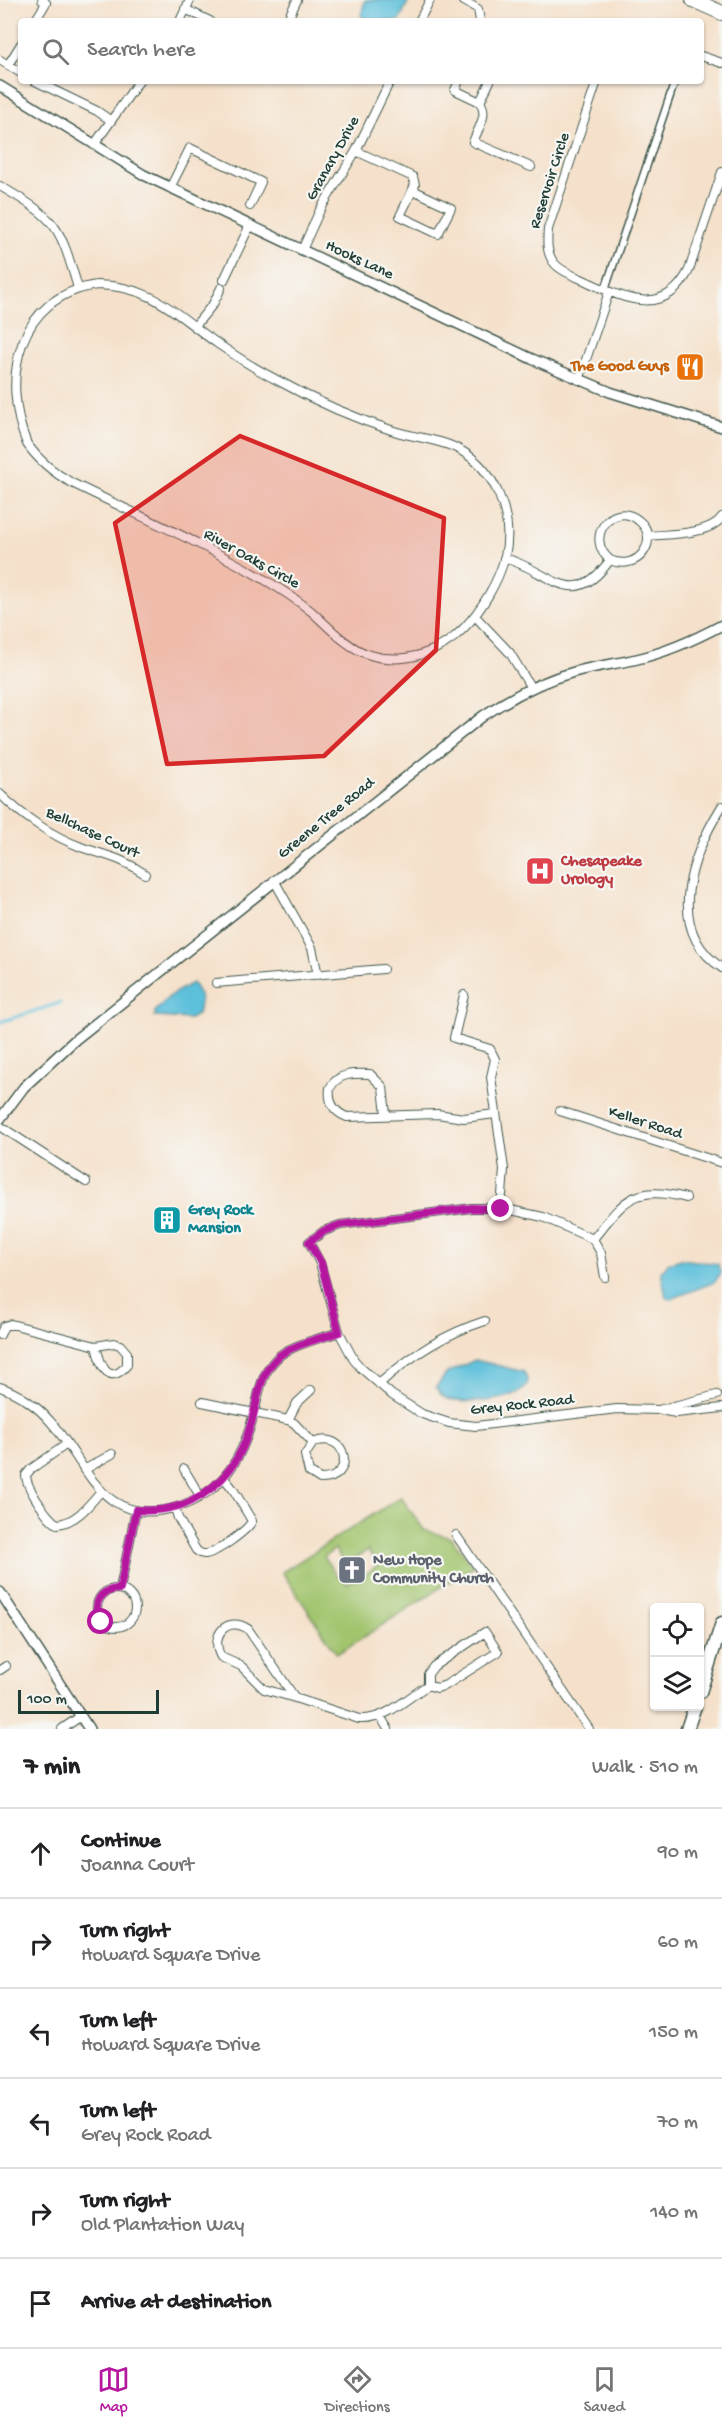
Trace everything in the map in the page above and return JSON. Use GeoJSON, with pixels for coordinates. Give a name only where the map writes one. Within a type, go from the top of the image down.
{"type":"FeatureCollection","features":[{"type":"Feature","properties":{"kind":"highway"},"geometry":{"type":"LineString","coordinates":[[695,1],[722,13]]}},
{"type":"Feature","properties":{"kind":"highway"},"geometry":{"type":"LineString","coordinates":[[695,1],[722,18]]}},
{"type":"Feature","properties":{"kind":"main road"},"geometry":{"type":"LineString","coordinates":[[704,1677],[722,1623]]}},
{"type":"Feature","properties":{"kind":"main road"},"geometry":{"type":"LineString","coordinates":[[687,1729],[694,1711]]}},
{"type":"Feature","properties":{"kind":"street"},"geometry":{"type":"LineString","coordinates":[[37,18],[46,3],[42,0]]}},
{"type":"Feature","properties":{"kind":"street"},"geometry":{"type":"LineString","coordinates":[[181,18],[190,0]]}},
{"type":"Feature","properties":{"kind":"street"},"geometry":{"type":"LineString","coordinates":[[288,18],[297,0]]}},
{"type":"Feature","properties":{"kind":"street"},"geometry":{"type":"LineString","coordinates":[[421,18],[430,0]]}},
{"type":"Feature","properties":{"kind":"street"},"geometry":{"type":"LineString","coordinates":[[462,0],[478,9],[480,18]]}},
{"type":"Feature","properties":{"kind":"street"},"geometry":{"type":"LineString","coordinates":[[185,9],[204,18]]}},
{"type":"Feature","properties":{"kind":"street"},"geometry":{"type":"LineString","coordinates":[[8,65],[18,49]]}},
{"type":"Feature","properties":{"kind":"street"},"geometry":{"type":"LineString","coordinates":[[704,57],[722,63]]}},
{"type":"Feature","properties":{"kind":"street"},"geometry":{"type":"LineString","coordinates":[[0,60],[18,71]]}},
{"type":"Feature","properties":{"kind":"street"},"geometry":{"type":"LineString","coordinates":[[41,84],[78,101],[110,120]]}},
{"type":"Feature","properties":{"kind":"street"},"geometry":{"type":"LineString","coordinates":[[94,146],[137,84]]}},
{"type":"Feature","properties":{"kind":"street","name":"Granary Drive"},"geometry":{"type":"LineString","coordinates":[[302,250],[320,210],[356,151],[389,84]]}},
{"type":"Feature","properties":{"kind":"street"},"geometry":{"type":"LineString","coordinates":[[457,84],[454,90],[480,102],[483,107],[484,117],[473,142],[531,167]]}},
{"type":"Feature","properties":{"kind":"street"},"geometry":{"type":"LineString","coordinates":[[480,102],[489,84]]}},
{"type":"Feature","properties":{"kind":"street","name":"Reservoir Circle"},"geometry":{"type":"LineString","coordinates":[[596,84],[548,228],[546,241],[555,264],[607,291],[645,301],[664,298],[677,289],[689,270],[722,172]]}},
{"type":"Feature","properties":{"kind":"street"},"geometry":{"type":"LineString","coordinates":[[579,380],[674,84]]}},
{"type":"Feature","properties":{"kind":"street","name":"Hooks Lane"},"geometry":{"type":"LineString","coordinates":[[0,86],[94,146],[170,188],[579,380],[722,427]]}},
{"type":"Feature","properties":{"kind":"street"},"geometry":{"type":"LineString","coordinates":[[170,188],[190,148],[261,182],[250,206]]}},
{"type":"Feature","properties":{"kind":"street"},"geometry":{"type":"LineString","coordinates":[[356,151],[413,177],[415,181],[413,190],[400,216],[438,234],[451,208],[413,190]]}},
{"type":"Feature","properties":{"kind":"street"},"geometry":{"type":"LineString","coordinates":[[0,186],[39,209],[54,224],[67,250],[78,288]]}},
{"type":"Feature","properties":{"kind":"street"},"geometry":{"type":"LineString","coordinates":[[195,326],[213,304],[250,225]]}},
{"type":"Feature","properties":{"kind":"street","name":"River Oaks Circle"},"geometry":{"type":"LineString","coordinates":[[104,285],[134,289],[164,304],[195,326],[241,359],[328,407],[399,432],[448,445],[474,459],[495,486],[502,503],[506,530],[504,558],[476,616],[450,641],[429,652],[407,658],[370,655],[346,642],[308,609],[267,581],[72,483],[47,466],[28,445],[11,410],[7,384],[10,359],[17,339],[31,318],[60,296],[78,288],[104,285]]}},
{"type":"Feature","properties":{"kind":"street"},"geometry":{"type":"LineString","coordinates":[[621,515],[634,517],[644,527],[648,536],[646,547],[638,559],[623,564],[610,560],[604,554],[598,540],[602,526],[610,518],[621,515]]}},
{"type":"Feature","properties":{"kind":"street"},"geometry":{"type":"LineString","coordinates":[[648,536],[704,530],[715,525],[722,517]]}},
{"type":"Feature","properties":{"kind":"street"},"geometry":{"type":"LineString","coordinates":[[504,558],[533,568],[561,585],[573,587],[587,584],[610,560]]}},
{"type":"Feature","properties":{"kind":"street"},"geometry":{"type":"LineString","coordinates":[[476,616],[510,654],[531,688]]}},
{"type":"Feature","properties":{"kind":"street","name":"Greene Tree Road"},"geometry":{"type":"LineString","coordinates":[[0,1119],[24,1088],[76,1039],[468,727],[501,704],[531,688],[573,672],[634,660],[671,649],[722,625]]}},
{"type":"Feature","properties":{"kind":"street","name":"Bellchase Court"},"geometry":{"type":"LineString","coordinates":[[0,794],[33,821],[62,838],[81,847],[117,857],[145,874]]}},
{"type":"Feature","properties":{"kind":"street"},"geometry":{"type":"LineString","coordinates":[[722,806],[697,858],[688,888],[687,902],[688,916],[697,942],[722,968]]}},
{"type":"Feature","properties":{"kind":"street"},"geometry":{"type":"LineString","coordinates":[[274,880],[312,948],[318,975]]}},
{"type":"Feature","properties":{"kind":"street"},"geometry":{"type":"LineString","coordinates":[[216,982],[383,969]]}},
{"type":"Feature","properties":{"kind":"street"},"geometry":{"type":"LineString","coordinates":[[464,995],[454,1038],[490,1049],[495,1059],[491,1077],[504,1169],[501,1209],[543,1217],[593,1239],[601,1253],[605,1277]]}},
{"type":"Feature","properties":{"kind":"street"},"geometry":{"type":"LineString","coordinates":[[386,1115],[382,1087],[370,1074],[348,1075],[334,1082],[330,1088],[330,1101],[340,1114],[346,1117],[437,1114],[464,1118],[495,1114]]}},
{"type":"Feature","properties":{"kind":"street","name":"Keller Road"},"geometry":{"type":"LineString","coordinates":[[560,1111],[722,1163]]}},
{"type":"Feature","properties":{"kind":"street"},"geometry":{"type":"LineString","coordinates":[[0,1126],[86,1182]]}},
{"type":"Feature","properties":{"kind":"street"},"geometry":{"type":"LineString","coordinates":[[593,1239],[619,1207],[635,1197],[652,1192],[686,1198]]}},
{"type":"Feature","properties":{"kind":"street","name":"Grey Rock Road"},"geometry":{"type":"LineString","coordinates":[[501,1209],[472,1208],[340,1225],[324,1231],[309,1242],[321,1263],[339,1332],[361,1368],[392,1395],[422,1414],[462,1425],[476,1426],[616,1409],[660,1410],[676,1413],[722,1407]]}},
{"type":"Feature","properties":{"kind":"street"},"geometry":{"type":"LineString","coordinates":[[379,1384],[423,1349],[461,1329],[485,1321]]}},
{"type":"Feature","properties":{"kind":"street"},"geometry":{"type":"LineString","coordinates":[[0,1335],[4,1326],[11,1324],[96,1346],[114,1343],[120,1345],[127,1353],[127,1365],[119,1372],[105,1371],[98,1361],[96,1346]]}},
{"type":"Feature","properties":{"kind":"street"},"geometry":{"type":"LineString","coordinates":[[0,1387],[15,1394],[41,1412],[101,1491],[121,1504],[136,1510],[175,1508],[200,1496],[224,1478],[240,1456],[263,1377],[278,1356],[339,1332]]}},
{"type":"Feature","properties":{"kind":"street"},"geometry":{"type":"LineString","coordinates":[[288,1420],[297,1403],[311,1390]]}},
{"type":"Feature","properties":{"kind":"street","name":"Grey Rock Road"},"geometry":{"type":"LineString","coordinates":[[660,1410],[698,1398],[710,1391],[719,1393]]}},
{"type":"Feature","properties":{"kind":"street"},"geometry":{"type":"LineString","coordinates":[[202,1402],[288,1420],[294,1423],[313,1443]]}},
{"type":"Feature","properties":{"kind":"street"},"geometry":{"type":"LineString","coordinates":[[324,1439],[332,1441],[341,1449],[344,1461],[342,1469],[336,1476],[320,1479],[309,1472],[305,1455],[313,1443],[324,1439]]}},
{"type":"Feature","properties":{"kind":"street"},"geometry":{"type":"LineString","coordinates":[[67,1444],[26,1475],[27,1482],[49,1517],[57,1524],[66,1522],[84,1510],[101,1491]]}},
{"type":"Feature","properties":{"kind":"street"},"geometry":{"type":"LineString","coordinates":[[84,1470],[112,1454]]}},
{"type":"Feature","properties":{"kind":"street"},"geometry":{"type":"LineString","coordinates":[[184,1468],[200,1496]]}},
{"type":"Feature","properties":{"kind":"street"},"geometry":{"type":"LineString","coordinates":[[175,1508],[196,1550],[204,1554],[247,1531],[252,1521],[233,1488],[224,1478]]}},
{"type":"Feature","properties":{"kind":"street"},"geometry":{"type":"LineString","coordinates":[[120,1589],[136,1510]]}},
{"type":"Feature","properties":{"kind":"street"},"geometry":{"type":"LineString","coordinates":[[456,1535],[589,1729]]}},
{"type":"Feature","properties":{"kind":"street"},"geometry":{"type":"LineString","coordinates":[[120,1589],[134,1600],[136,1611],[132,1620],[120,1628],[109,1627],[101,1622],[96,1605],[104,1592],[120,1589]]}},
{"type":"Feature","properties":{"kind":"street"},"geometry":{"type":"LineString","coordinates":[[0,1592],[89,1729]]}},
{"type":"Feature","properties":{"kind":"street"},"geometry":{"type":"LineString","coordinates":[[295,1698],[248,1629],[241,1625],[233,1625],[220,1633],[216,1644],[221,1657],[241,1666],[264,1689],[359,1719],[374,1719],[428,1685],[441,1688],[498,1652],[485,1632],[434,1666],[428,1674],[428,1685]]}},
{"type":"Feature","properties":{"kind":"street"},"geometry":{"type":"LineString","coordinates":[[62,1729],[81,1716]]}},
{"type":"Feature","properties":{"kind":"street"},"geometry":{"type":"LineString","coordinates":[[380,1716],[388,1729]]}},
{"type":"Feature","properties":{"kind":"highlighted area"},"geometry":{"type":"Polygon","coordinates":[[[240,436],[444,518],[436,650],[324,756],[167,764],[115,523],[240,436]]]}},
{"type":"Feature","properties":{"kind":"green space"},"geometry":{"type":"Polygon","coordinates":[[[401,1497],[424,1530],[451,1538],[474,1566],[337,1654],[282,1572],[401,1497]],[[335,1549],[324,1557],[337,1576],[340,1574],[347,1584],[354,1579],[356,1581],[378,1565],[368,1550],[345,1565],[335,1549]]]}},
{"type":"Feature","properties":{"kind":"water"},"geometry":{"type":"Polygon","coordinates":[[[365,0],[409,0],[400,18],[364,18],[361,15],[365,0]]]}},
{"type":"Feature","properties":{"kind":"water"},"geometry":{"type":"Polygon","coordinates":[[[192,983],[200,998],[198,1014],[190,1019],[155,1017],[155,1011],[171,995],[192,983]]]}},
{"type":"Feature","properties":{"kind":"water"},"geometry":{"type":"Polygon","coordinates":[[[681,1259],[718,1264],[721,1272],[715,1282],[671,1299],[666,1297],[661,1272],[669,1263],[681,1259]]]}},
{"type":"Feature","properties":{"kind":"water"},"geometry":{"type":"Polygon","coordinates":[[[475,1360],[524,1372],[526,1386],[512,1395],[487,1401],[462,1402],[445,1398],[436,1387],[447,1373],[475,1360]]]}},
{"type":"Feature","properties":{"kind":"waterway"},"geometry":{"type":"LineString","coordinates":[[0,1022],[60,1003]]}},
{"type":"Feature","properties":{"kind":"place","name":"The Good Guys"},"geometry":{"type":"Point","coordinates":[690,367]}},
{"type":"Feature","properties":{"kind":"place","name":"Chesapeake Urology"},"geometry":{"type":"Point","coordinates":[540,871]}},
{"type":"Feature","properties":{"kind":"place","name":"Grey Rock Mansion"},"geometry":{"type":"Point","coordinates":[167,1220]}},
{"type":"Feature","properties":{"kind":"place","name":"New Hope Community Church"},"geometry":{"type":"Point","coordinates":[352,1570]}},
{"type":"Feature","properties":{"kind":"route"},"geometry":{"type":"LineString","coordinates":[[101,1622],[96,1605],[104,1592],[120,1589],[136,1510],[175,1508],[194,1500],[224,1478],[240,1456],[263,1377],[272,1363],[278,1356],[289,1350],[339,1332],[321,1263],[309,1242],[324,1231],[340,1225],[472,1208],[501,1209]]}}]}
